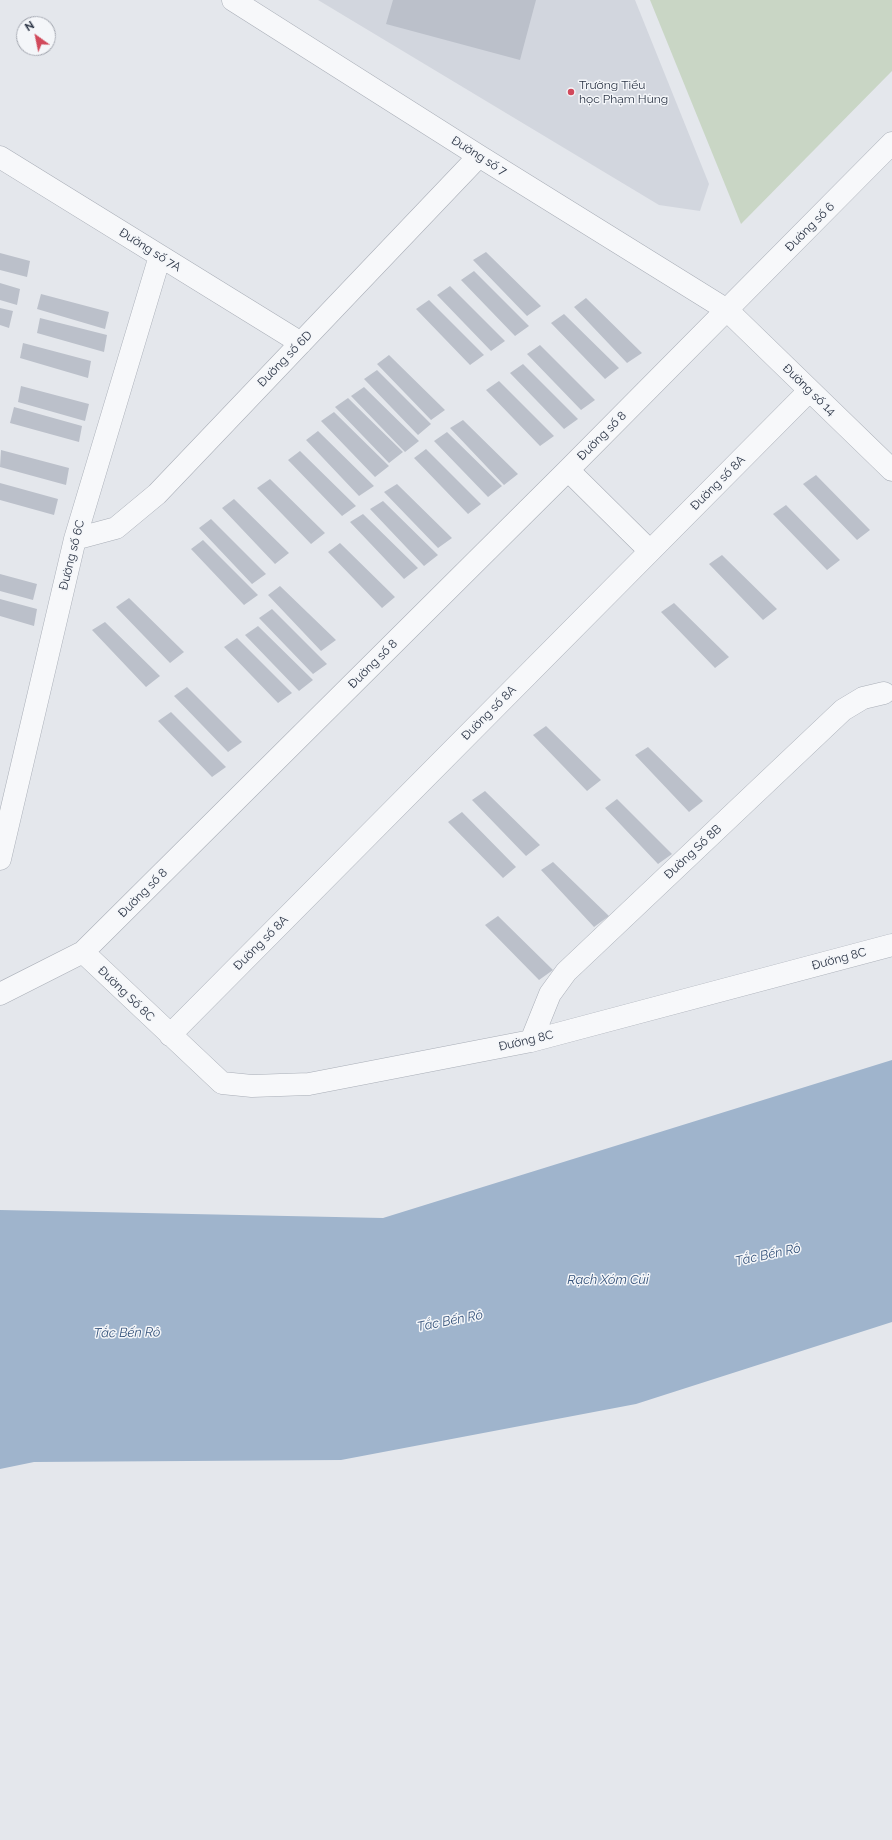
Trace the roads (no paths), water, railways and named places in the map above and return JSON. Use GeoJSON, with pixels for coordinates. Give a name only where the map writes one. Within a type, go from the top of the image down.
{"type":"FeatureCollection","features":[{"type":"Feature","properties":{"kind":"street","name":"Đường số 7"},"geometry":{"type":"LineString","coordinates":[[233,0],[479,156],[727,310]]}},
{"type":"Feature","properties":{"kind":"street","name":"Đường số 6"},"geometry":{"type":"LineString","coordinates":[[727,310],[892,143]]}},
{"type":"Feature","properties":{"kind":"street","name":"Đường số 6D"},"geometry":{"type":"LineString","coordinates":[[75,539],[116,528],[157,494],[479,156]]}},
{"type":"Feature","properties":{"kind":"street","name":"Đường số 7A"},"geometry":{"type":"LineString","coordinates":[[0,157],[301,343]]}},
{"type":"Feature","properties":{"kind":"street","name":"Đường số 6C"},"geometry":{"type":"LineString","coordinates":[[0,859],[75,539],[160,256]]}},
{"type":"Feature","properties":{"kind":"street","name":"Đường số 14"},"geometry":{"type":"LineString","coordinates":[[727,310],[892,470]]}},
{"type":"Feature","properties":{"kind":"street","name":"Đường số 8"},"geometry":{"type":"LineString","coordinates":[[0,994],[83,952],[727,310]]}},
{"type":"Feature","properties":{"kind":"street","name":"Đường số 8A"},"geometry":{"type":"LineString","coordinates":[[170,1035],[809,391]]}},
{"type":"Feature","properties":{"kind":"street"},"geometry":{"type":"LineString","coordinates":[[568,470],[650,551]]}},
{"type":"Feature","properties":{"kind":"street","name":"Đường Số 8B"},"geometry":{"type":"LineString","coordinates":[[531,1041],[550,994],[566,972],[843,710],[863,698],[884,693]]}},
{"type":"Feature","properties":{"kind":"street","name":"Đường 8C"},"geometry":{"type":"LineString","coordinates":[[170,1035],[222,1083],[252,1086],[309,1084],[531,1041],[892,945]]}},
{"type":"Feature","properties":{"kind":"street","name":"Đường Số 8C"},"geometry":{"type":"LineString","coordinates":[[83,952],[170,1035]]}},
{"type":"Feature","properties":{"kind":"water","name":"Rạch Xóm Củi"},"geometry":{"type":"Polygon","coordinates":[[[892,1060],[892,1322],[636,1404],[341,1460],[34,1462],[0,1469],[0,1210],[383,1218],[892,1060]]]}},
{"type":"Feature","properties":{"kind":"place","name":"Trường Tiểu học Phạm Hùng"},"geometry":{"type":"Point","coordinates":[571,92]}},
{"type":"Feature","properties":{"kind":"water label","name":"Tắc Bến Rô"},"geometry":{"type":"Point","coordinates":[768,1255]}},
{"type":"Feature","properties":{"kind":"water label","name":"Tắc Bến Rô"},"geometry":{"type":"Point","coordinates":[450,1321]}},
{"type":"Feature","properties":{"kind":"water label","name":"Tắc Bến Rô"},"geometry":{"type":"Point","coordinates":[127,1333]}}]}
